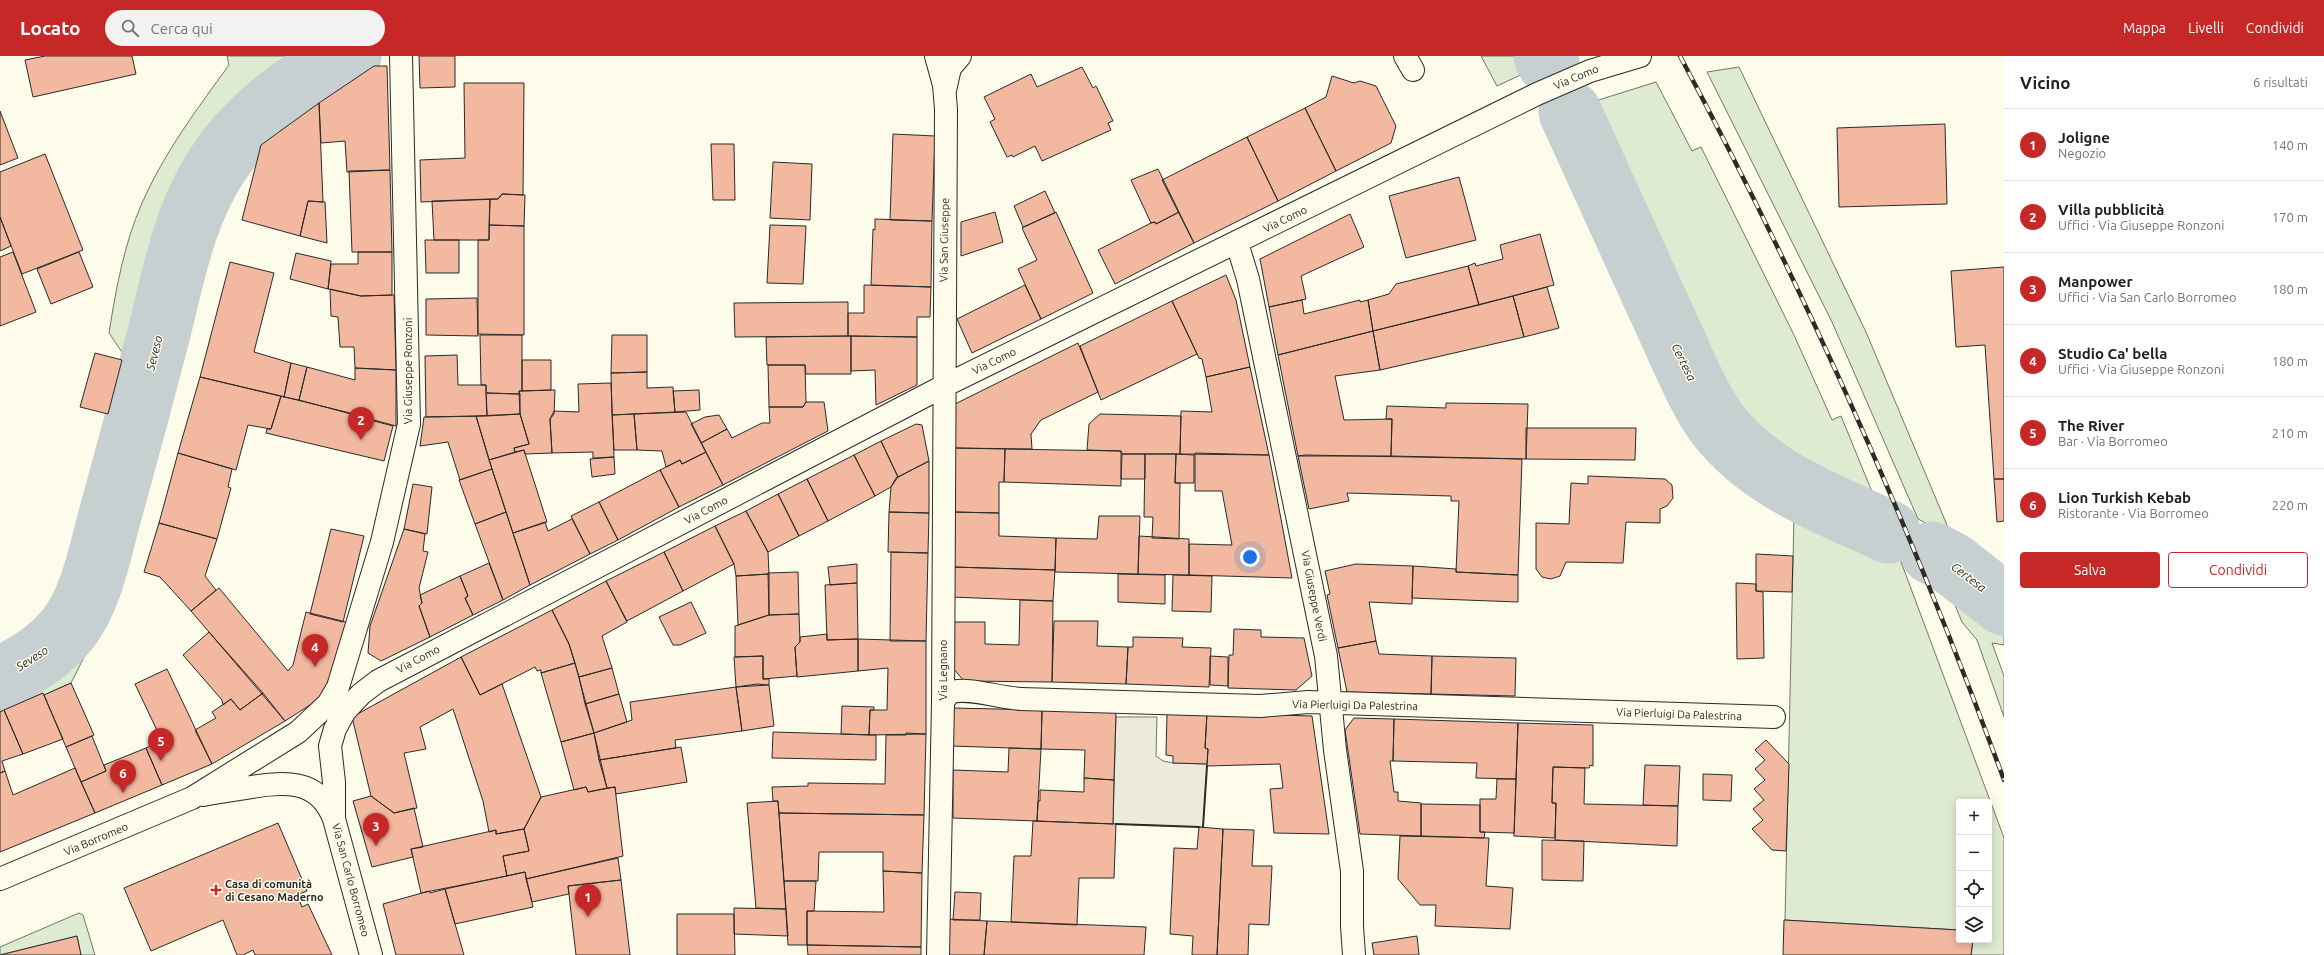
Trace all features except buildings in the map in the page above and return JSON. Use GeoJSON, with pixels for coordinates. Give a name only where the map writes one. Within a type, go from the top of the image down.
{"type":"FeatureCollection","features":[{"type":"Feature","properties":{"kind":"street","name":"Via San Giuseppe"},"geometry":{"type":"LineString","coordinates":[[936,56],[946,95]]}},
{"type":"Feature","properties":{"kind":"street","name":"Via San Giuseppe"},"geometry":{"type":"LineString","coordinates":[[944,386],[946,95],[948,74],[960,56]]}},
{"type":"Feature","properties":{"kind":"street","name":"Via Como"},"geometry":{"type":"LineString","coordinates":[[360,694],[402,667],[944,386],[1537,94],[1578,75],[1640,56]]}},
{"type":"Feature","properties":{"kind":"street","name":"Via Giuseppe Ronzoni"},"geometry":{"type":"LineString","coordinates":[[342,678],[382,542],[410,424],[401,57]]}},
{"type":"Feature","properties":{"kind":"street","name":"Via Giuseppe Verdi"},"geometry":{"type":"LineString","coordinates":[[1237,243],[1248,279],[1322,630],[1332,703],[1335,750],[1352,871],[1352,926],[1354,955]]}},
{"type":"Feature","properties":{"kind":"street","name":"Via Legnano"},"geometry":{"type":"LineString","coordinates":[[938,955],[943,702],[944,386]]}},
{"type":"Feature","properties":{"kind":"street","name":"Via Borromeo"},"geometry":{"type":"LineString","coordinates":[[0,879],[192,798],[216,781],[284,742],[310,722],[328,704],[342,678]]}},
{"type":"Feature","properties":{"kind":"street","name":"Via Pierluigi Da Palestrina"},"geometry":{"type":"LineString","coordinates":[[943,702],[949,693],[962,690],[997,697],[1021,699],[1260,706],[1308,702],[1774,717]]}},
{"type":"Feature","properties":{"kind":"street","name":"Via San Carlo Borromeo"},"geometry":{"type":"LineString","coordinates":[[360,694],[345,711],[332,738],[330,746],[334,777],[334,819],[371,955]]}},
{"type":"Feature","properties":{"kind":"street","name":"Via Borromeo"},"geometry":{"type":"LineString","coordinates":[[192,798],[266,785],[294,784],[317,793],[327,805],[334,819]]}},
{"type":"Feature","properties":{"kind":"green space"},"geometry":{"type":"Polygon","coordinates":[[[227,56],[302,56],[244,96],[214,122],[194,147],[178,174],[171,189],[161,219],[152,268],[128,361],[109,333],[118,283],[130,234],[142,203],[160,167],[205,98],[229,65],[227,56]]]}},
{"type":"Feature","properties":{"kind":"green space"},"geometry":{"type":"Polygon","coordinates":[[[1481,56],[1518,56],[1527,72],[1497,86],[1481,56]]]}},
{"type":"Feature","properties":{"kind":"green space"},"geometry":{"type":"Polygon","coordinates":[[[1739,67],[1866,332],[1952,537],[1918,519],[1832,322],[1707,72],[1739,67]]]}},
{"type":"Feature","properties":{"kind":"green space"},"geometry":{"type":"Polygon","coordinates":[[[1656,82],[1692,151],[1701,147],[1794,335],[1832,420],[1841,416],[1875,499],[1819,475],[1777,452],[1745,423],[1719,392],[1710,378],[1589,103],[1656,82]]]}},
{"type":"Feature","properties":{"kind":"green space"},"geometry":{"type":"Polygon","coordinates":[[[1794,516],[1900,559],[1989,799],[1956,799],[1956,930],[1785,920],[1794,516]]]}},
{"type":"Feature","properties":{"kind":"green space"},"geometry":{"type":"Polygon","coordinates":[[[132,538],[103,620],[71,683],[44,695],[43,693],[0,712],[0,704],[27,693],[46,683],[66,664],[79,648],[100,612],[132,538]]]}},
{"type":"Feature","properties":{"kind":"green space"},"geometry":{"type":"Polygon","coordinates":[[[1944,579],[1968,596],[1989,617],[2004,629],[2004,645],[1992,643],[2004,676],[2004,717],[1977,640],[1962,622],[1944,579]]]}},
{"type":"Feature","properties":{"kind":"green space"},"geometry":{"type":"Polygon","coordinates":[[[1992,806],[2004,838],[2004,955],[1971,955],[1973,943],[1992,943],[1992,806]]]}},
{"type":"Feature","properties":{"kind":"green space"},"geometry":{"type":"Polygon","coordinates":[[[79,913],[83,915],[95,955],[81,955],[77,936],[0,955],[0,947],[79,913]]]}},
{"type":"Feature","properties":{"kind":"shaded area"},"geometry":{"type":"Polygon","coordinates":[[[1116,717],[1157,717],[1156,756],[1163,761],[1173,763],[1207,764],[1203,827],[1113,824],[1116,717]]]}},
{"type":"Feature","properties":{"kind":"waterway","name":"Seveso"},"geometry":{"type":"LineString","coordinates":[[0,678],[36,658],[60,638],[75,618],[88,591],[98,562],[181,246],[197,202],[208,181],[232,144],[246,128],[295,87],[331,65],[350,56]]}},
{"type":"Feature","properties":{"kind":"waterway","name":"Certesa"},"geometry":{"type":"LineString","coordinates":[[1545,56],[1548,62]]}},
{"type":"Feature","properties":{"kind":"waterway","name":"Certesa"},"geometry":{"type":"LineString","coordinates":[[1570,112],[1693,382],[1718,425],[1735,444],[1754,461],[1775,476],[1819,500],[1889,532]]}},
{"type":"Feature","properties":{"kind":"waterway","name":"Certesa"},"geometry":{"type":"LineString","coordinates":[[1932,553],[1951,563],[2004,604]]}},
{"type":"Feature","properties":{"kind":"railway"},"geometry":{"type":"LineString","coordinates":[[1680,56],[1771,233],[1855,413],[1933,595],[2004,780]]}},
{"type":"Feature","properties":{"kind":"wall"},"geometry":{"type":"LineString","coordinates":[[1203,827],[1207,766]]}},
{"type":"Feature","properties":{"kind":"wall"},"geometry":{"type":"LineString","coordinates":[[1116,824],[1199,827]]}},
{"type":"Feature","properties":{"kind":"place","name":"Villa pubblicità"},"geometry":{"type":"Point","coordinates":[361,440]}},
{"type":"Feature","properties":{"kind":"place","name":"Studio Ca' bella"},"geometry":{"type":"Point","coordinates":[315,667]}},
{"type":"Feature","properties":{"kind":"place","name":"The River"},"geometry":{"type":"Point","coordinates":[161,761]}},
{"type":"Feature","properties":{"kind":"place","name":"Lion Turkish Kebab"},"geometry":{"type":"Point","coordinates":[123,793]}},
{"type":"Feature","properties":{"kind":"place","name":"Manpower"},"geometry":{"type":"Point","coordinates":[376,846]}},
{"type":"Feature","properties":{"kind":"place","name":"Casa di comunità di Cesano Maderno"},"geometry":{"type":"Point","coordinates":[216,890]}},
{"type":"Feature","properties":{"kind":"place","name":"Joligne"},"geometry":{"type":"Point","coordinates":[588,917]}}]}
